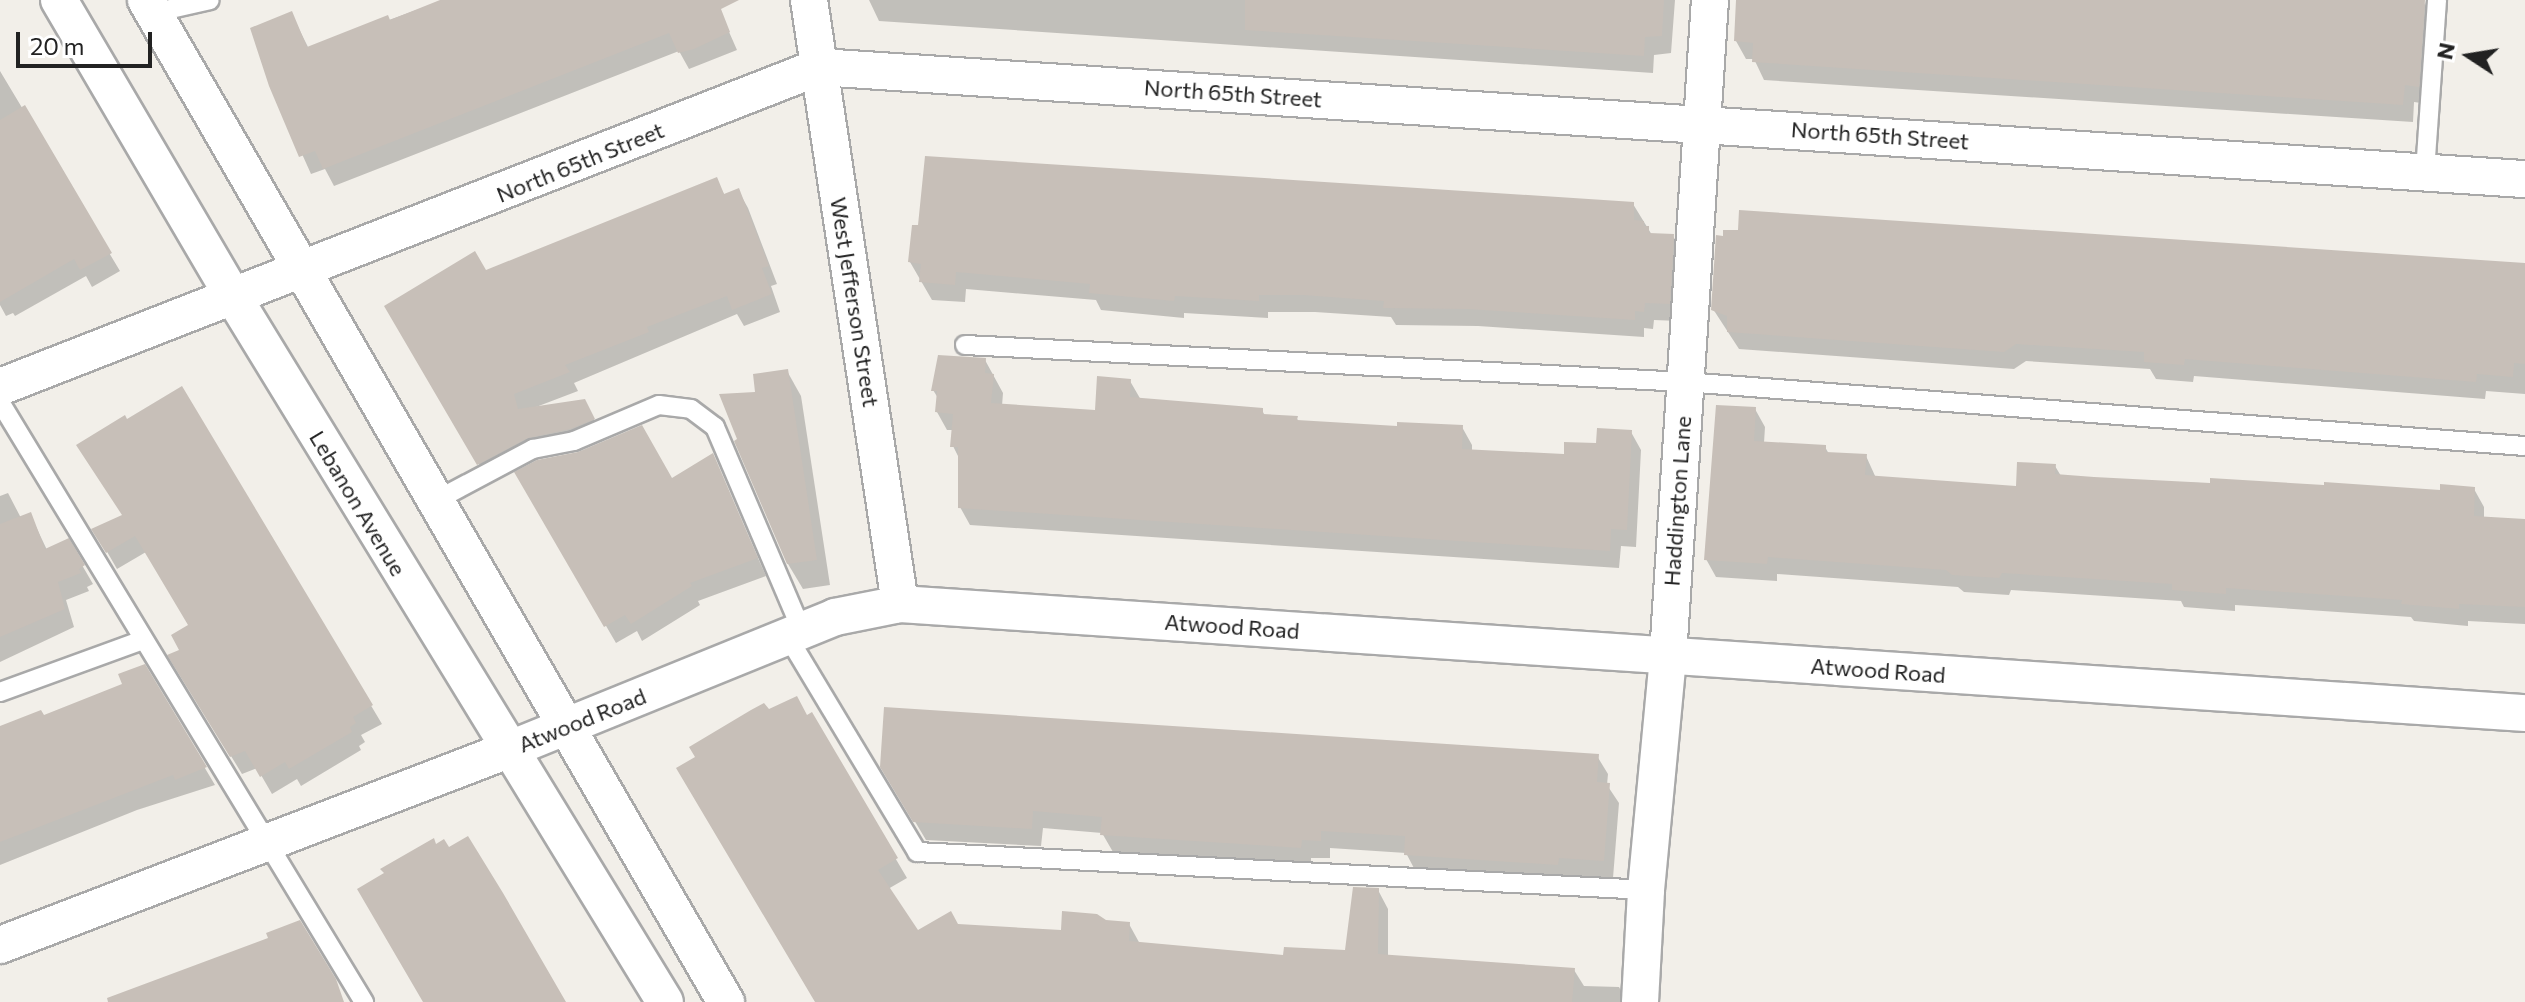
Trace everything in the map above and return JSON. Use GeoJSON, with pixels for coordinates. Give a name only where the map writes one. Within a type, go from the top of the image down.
{"type":"FeatureCollection","features":[{"type":"Feature","properties":{"kind":"street","name":"Lebanon Avenue"},"geometry":{"type":"LineString","coordinates":[[59,0],[234,298],[665,1002]]}},
{"type":"Feature","properties":{"kind":"street","name":"West Jefferson Street"},"geometry":{"type":"LineString","coordinates":[[809,0],[900,604]]}},
{"type":"Feature","properties":{"kind":"street","name":"Haddington Lane"},"geometry":{"type":"LineString","coordinates":[[1640,1002],[1646,890],[1668,656],[1710,0]]}},
{"type":"Feature","properties":{"kind":"street"},"geometry":{"type":"LineString","coordinates":[[149,6],[726,1002]]}},
{"type":"Feature","properties":{"kind":"street","name":"North 65th Street"},"geometry":{"type":"LineString","coordinates":[[0,387],[301,272],[819,67],[2525,179]]}},
{"type":"Feature","properties":{"kind":"street","name":"Atwood Road"},"geometry":{"type":"LineString","coordinates":[[0,945],[508,750],[564,724],[705,672],[835,617],[900,604],[2525,713]]}},
{"type":"Feature","properties":{"kind":"lane"},"geometry":{"type":"LineString","coordinates":[[149,6],[210,0]]}},
{"type":"Feature","properties":{"kind":"lane"},"geometry":{"type":"LineString","coordinates":[[2425,172],[2437,0]]}},
{"type":"Feature","properties":{"kind":"lane"},"geometry":{"type":"LineString","coordinates":[[965,345],[1685,382],[2525,446]]}},
{"type":"Feature","properties":{"kind":"lane"},"geometry":{"type":"LineString","coordinates":[[0,402],[364,1002]]}},
{"type":"Feature","properties":{"kind":"lane"},"geometry":{"type":"LineString","coordinates":[[435,501],[533,449],[574,441],[659,405],[691,409],[715,427],[795,634],[917,852],[1646,890]]}},
{"type":"Feature","properties":{"kind":"lane"},"geometry":{"type":"LineString","coordinates":[[0,692],[143,640]]}},
{"type":"Feature","properties":{"kind":"building"},"geometry":{"type":"Polygon","coordinates":[[[440,0],[739,0],[721,9],[730,32],[694,49],[678,53],[669,33],[323,169],[315,151],[299,157],[269,86],[250,28],[292,11],[307,47],[388,15],[390,20],[440,0]]]}},
{"type":"Feature","properties":{"kind":"building"},"geometry":{"type":"Polygon","coordinates":[[[1245,0],[1664,0],[1662,36],[1645,37],[1644,56],[1245,30],[1245,0]]]}},
{"type":"Feature","properties":{"kind":"building"},"geometry":{"type":"Polygon","coordinates":[[[1736,0],[2425,0],[2419,87],[2405,85],[2403,105],[1752,62],[1753,43],[1734,41],[1736,0]]]}},
{"type":"Feature","properties":{"kind":"building"},"geometry":{"type":"Polygon","coordinates":[[[25,105],[112,253],[80,270],[74,259],[0,302],[0,120],[25,105]]]}},
{"type":"Feature","properties":{"kind":"building"},"geometry":{"type":"Polygon","coordinates":[[[925,156],[1634,202],[1634,220],[1644,221],[1644,226],[1649,226],[1649,233],[1674,234],[1670,304],[1645,303],[1644,312],[1635,311],[1635,320],[1467,309],[1383,308],[1384,301],[1303,295],[1259,295],[1259,301],[1175,296],[1174,301],[1089,293],[1090,284],[956,272],[955,285],[919,282],[921,264],[908,262],[912,225],[918,225],[925,156]]]}},
{"type":"Feature","properties":{"kind":"building"},"geometry":{"type":"Polygon","coordinates":[[[717,177],[724,194],[739,188],[769,266],[762,268],[772,294],[732,310],[727,296],[647,327],[649,332],[565,365],[570,372],[514,394],[518,409],[585,399],[595,419],[570,429],[528,438],[477,465],[384,306],[475,251],[486,270],[717,177]]]}},
{"type":"Feature","properties":{"kind":"building"},"geometry":{"type":"Polygon","coordinates":[[[1739,210],[2525,263],[2525,364],[2514,363],[2513,377],[2477,374],[2476,382],[2185,359],[2184,365],[2144,362],[2144,352],[2016,344],[2004,352],[1727,332],[1727,316],[1711,310],[1716,235],[1723,236],[1723,230],[1738,230],[1739,210]]]}},
{"type":"Feature","properties":{"kind":"building"},"geometry":{"type":"Polygon","coordinates":[[[938,355],[986,358],[985,373],[994,374],[991,403],[1095,410],[1097,376],[1131,379],[1130,397],[1263,408],[1263,414],[1298,416],[1297,420],[1397,426],[1397,422],[1463,425],[1462,449],[1564,454],[1564,442],[1596,443],[1597,428],[1632,430],[1627,530],[1611,529],[1610,551],[958,508],[958,447],[950,447],[953,414],[935,412],[937,391],[931,391],[938,355]]]}},
{"type":"Feature","properties":{"kind":"building"},"geometry":{"type":"Polygon","coordinates":[[[788,369],[817,560],[787,564],[734,441],[737,439],[719,394],[755,392],[753,374],[788,369]]]}},
{"type":"Feature","properties":{"kind":"building"},"geometry":{"type":"Polygon","coordinates":[[[182,386],[373,705],[353,717],[356,723],[350,727],[352,732],[289,769],[285,762],[260,777],[245,751],[230,757],[167,655],[179,650],[171,635],[188,625],[135,536],[106,553],[91,529],[122,515],[76,445],[182,386]]]}},
{"type":"Feature","properties":{"kind":"building"},"geometry":{"type":"Polygon","coordinates":[[[1716,405],[1756,407],[1754,441],[1826,445],[1826,452],[1867,454],[1865,475],[2016,486],[2017,462],[2056,464],[2055,474],[2094,477],[2210,483],[2210,478],[2324,485],[2324,482],[2440,490],[2440,484],[2475,487],[2474,516],[2525,519],[2525,607],[2459,604],[2459,609],[2401,604],[2402,600],[2226,588],[2226,594],[2172,590],[2172,584],[2002,573],[1999,578],[1952,575],[1946,570],[1768,557],[1767,564],[1704,560],[1716,405]]]}},
{"type":"Feature","properties":{"kind":"building"},"geometry":{"type":"Polygon","coordinates":[[[642,425],[672,478],[713,453],[758,558],[690,583],[692,586],[631,624],[625,615],[604,627],[514,472],[537,460],[578,452],[642,425]]]}},
{"type":"Feature","properties":{"kind":"building"},"geometry":{"type":"Polygon","coordinates":[[[31,512],[45,549],[69,538],[85,565],[79,569],[81,573],[58,582],[65,609],[0,637],[0,524],[31,512]]]}},
{"type":"Feature","properties":{"kind":"building"},"geometry":{"type":"Polygon","coordinates":[[[145,664],[207,767],[175,780],[173,775],[0,842],[0,726],[41,710],[44,715],[122,684],[118,674],[145,664]]]}},
{"type":"Feature","properties":{"kind":"building"},"geometry":{"type":"Polygon","coordinates":[[[797,696],[807,715],[812,712],[898,858],[878,870],[918,930],[951,911],[958,924],[1061,930],[1062,911],[1097,914],[1106,920],[1130,922],[1129,941],[1283,955],[1284,947],[1345,950],[1353,887],[1379,888],[1378,954],[1575,968],[1572,1002],[815,1002],[676,768],[695,757],[689,747],[751,710],[764,703],[769,709],[797,696]]]}},
{"type":"Feature","properties":{"kind":"building"},"geometry":{"type":"Polygon","coordinates":[[[884,707],[1599,754],[1597,782],[1610,783],[1604,861],[1559,858],[1558,865],[1404,855],[1405,836],[1321,831],[1321,841],[1302,840],[1301,848],[1100,835],[1102,817],[1033,811],[1032,829],[913,822],[880,767],[884,707]]]}},
{"type":"Feature","properties":{"kind":"building"},"geometry":{"type":"Polygon","coordinates":[[[468,836],[566,1002],[423,1002],[357,889],[384,873],[380,869],[434,838],[436,844],[444,839],[449,847],[468,836]]]}},
{"type":"Feature","properties":{"kind":"building"},"geometry":{"type":"Polygon","coordinates":[[[300,920],[336,979],[344,1002],[108,1002],[107,998],[268,938],[266,933],[300,920]]]}}]}
